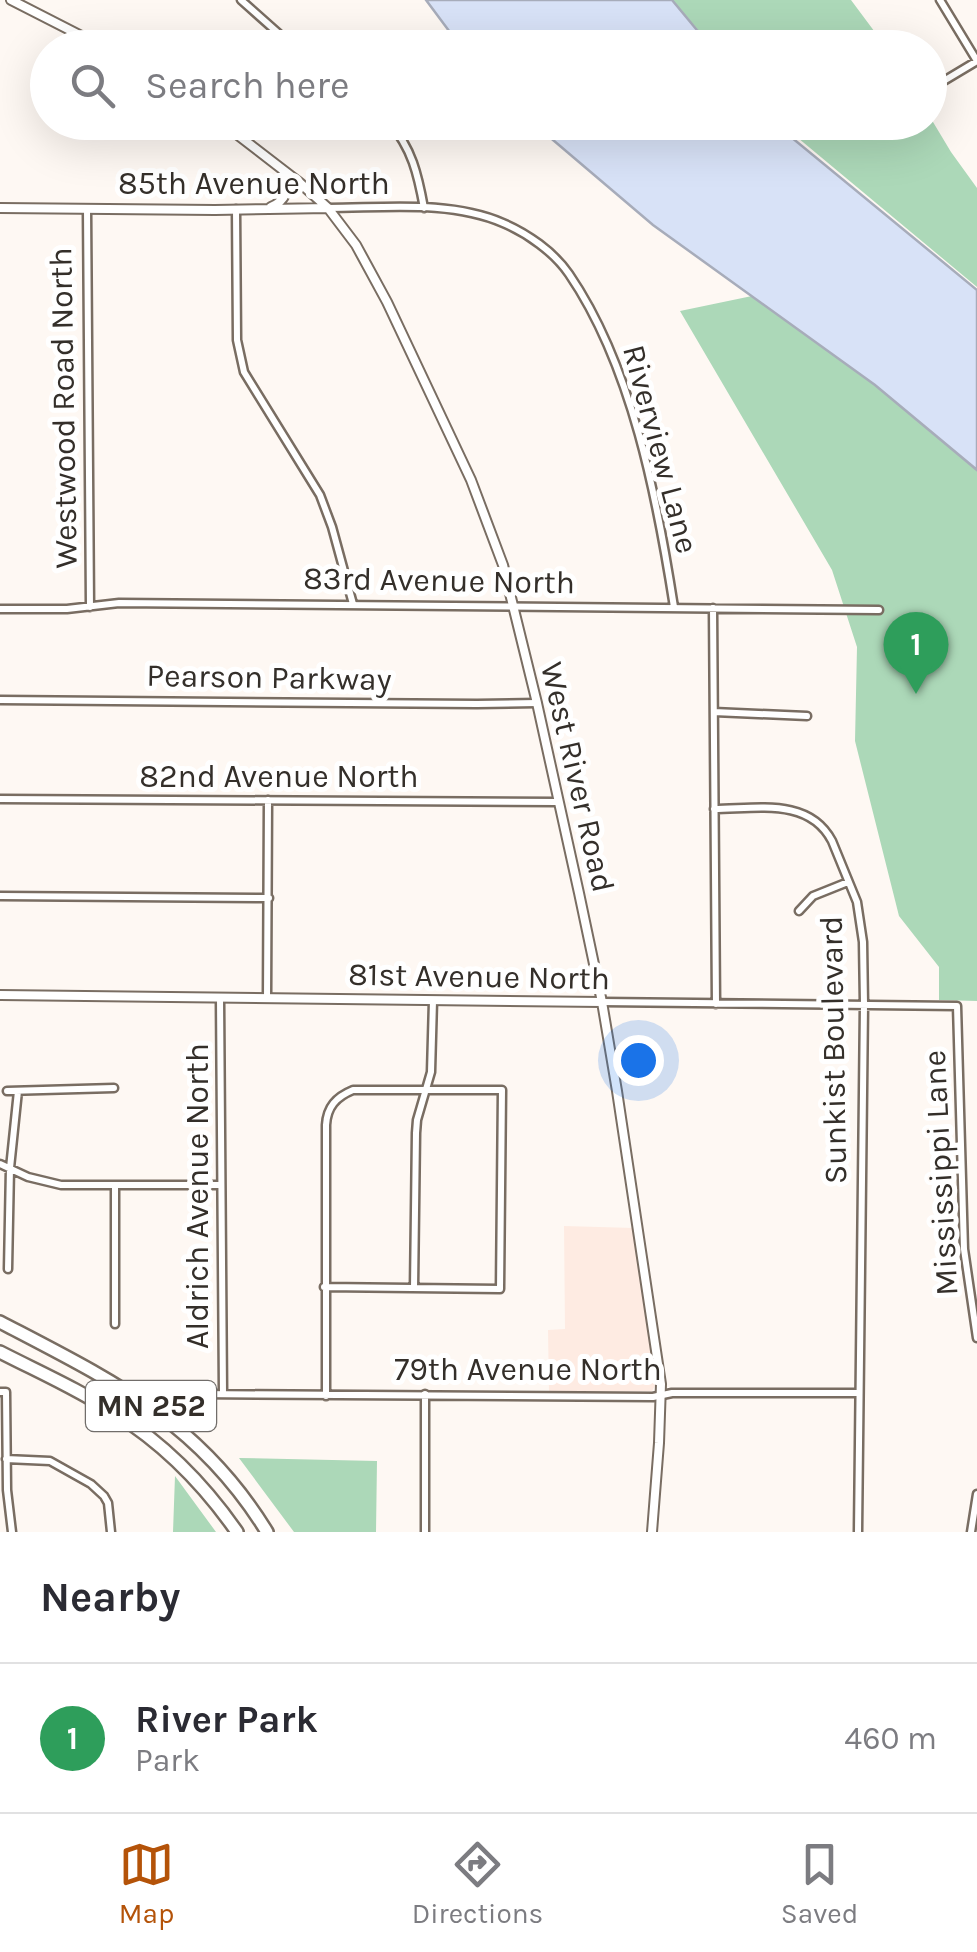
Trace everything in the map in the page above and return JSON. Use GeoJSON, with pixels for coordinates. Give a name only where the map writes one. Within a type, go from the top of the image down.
{"type":"FeatureCollection","features":[{"type":"Feature","properties":{"kind":"highway","name":"MN 252"},"geometry":{"type":"LineString","coordinates":[[0,1322],[105,1377],[174,1424],[229,1479],[267,1532]]}},
{"type":"Feature","properties":{"kind":"highway","name":"MN 252"},"geometry":{"type":"LineString","coordinates":[[0,1352],[106,1407],[148,1436],[191,1476],[237,1532]]}},
{"type":"Feature","properties":{"kind":"street"},"geometry":{"type":"LineString","coordinates":[[11,0],[25,3],[73,30]]}},
{"type":"Feature","properties":{"kind":"street"},"geometry":{"type":"LineString","coordinates":[[241,0],[273,30]]}},
{"type":"Feature","properties":{"kind":"street"},"geometry":{"type":"LineString","coordinates":[[940,0],[977,61],[947,79]]}},
{"type":"Feature","properties":{"kind":"street","name":"West River Road"},"geometry":{"type":"LineString","coordinates":[[244,140],[328,208],[356,245],[376,279],[494,536],[537,702],[602,1002],[662,1395],[652,1532]]}},
{"type":"Feature","properties":{"kind":"street"},"geometry":{"type":"LineString","coordinates":[[403,140],[417,169],[424,208]]}},
{"type":"Feature","properties":{"kind":"street"},"geometry":{"type":"LineString","coordinates":[[266,208],[279,203],[286,192],[287,182],[279,168]]}},
{"type":"Feature","properties":{"kind":"street","name":"85th Avenue North"},"geometry":{"type":"LineString","coordinates":[[0,208],[424,208],[456,210],[506,224]]}},
{"type":"Feature","properties":{"kind":"street","name":"Westwood Road North"},"geometry":{"type":"LineString","coordinates":[[86,209],[90,607]]}},
{"type":"Feature","properties":{"kind":"street"},"geometry":{"type":"LineString","coordinates":[[236,210],[237,340],[244,372],[320,495],[353,604]]}},
{"type":"Feature","properties":{"kind":"street","name":"Riverview Lane"},"geometry":{"type":"LineString","coordinates":[[506,224],[536,242],[568,272],[608,344],[659,510],[674,607]]}},
{"type":"Feature","properties":{"kind":"street","name":"83rd Avenue North"},"geometry":{"type":"LineString","coordinates":[[0,609],[90,607],[119,602],[879,610]]}},
{"type":"Feature","properties":{"kind":"street"},"geometry":{"type":"LineString","coordinates":[[713,608],[716,1004]]}},
{"type":"Feature","properties":{"kind":"street","name":"Pearson Parkway"},"geometry":{"type":"LineString","coordinates":[[0,700],[537,702]]}},
{"type":"Feature","properties":{"kind":"street"},"geometry":{"type":"LineString","coordinates":[[714,712],[807,716]]}},
{"type":"Feature","properties":{"kind":"street","name":"82nd Avenue North"},"geometry":{"type":"LineString","coordinates":[[0,799],[558,802]]}},
{"type":"Feature","properties":{"kind":"street"},"geometry":{"type":"LineString","coordinates":[[267,998],[268,800]]}},
{"type":"Feature","properties":{"kind":"street","name":"Sunkist Boulevard"},"geometry":{"type":"LineString","coordinates":[[714,809],[785,809],[819,817],[857,902],[862,928],[864,1004],[858,1532]]}},
{"type":"Feature","properties":{"kind":"street"},"geometry":{"type":"LineString","coordinates":[[799,911],[813,896],[848,882]]}},
{"type":"Feature","properties":{"kind":"street"},"geometry":{"type":"LineString","coordinates":[[0,896],[269,898]]}},
{"type":"Feature","properties":{"kind":"street","name":"81st Avenue North"},"geometry":{"type":"LineString","coordinates":[[0,995],[957,1006]]}},
{"type":"Feature","properties":{"kind":"street","name":"Aldrich Avenue North"},"geometry":{"type":"LineString","coordinates":[[220,998],[223,1394]]}},
{"type":"Feature","properties":{"kind":"street"},"geometry":{"type":"LineString","coordinates":[[414,1288],[416,1133],[431,1066],[433,1001]]}},
{"type":"Feature","properties":{"kind":"street","name":"Mississippi Lane"},"geometry":{"type":"LineString","coordinates":[[957,1006],[964,1249],[977,1338]]}},
{"type":"Feature","properties":{"kind":"street"},"geometry":{"type":"LineString","coordinates":[[7,1091],[114,1088]]}},
{"type":"Feature","properties":{"kind":"street"},"geometry":{"type":"LineString","coordinates":[[324,1287],[500,1288],[502,1090],[353,1090],[330,1107],[326,1125],[324,1287],[326,1396]]}},
{"type":"Feature","properties":{"kind":"street"},"geometry":{"type":"LineString","coordinates":[[8,1269],[10,1168],[18,1091]]}},
{"type":"Feature","properties":{"kind":"street"},"geometry":{"type":"LineString","coordinates":[[0,1164],[50,1184],[222,1186]]}},
{"type":"Feature","properties":{"kind":"street"},"geometry":{"type":"LineString","coordinates":[[115,1185],[116,1324]]}},
{"type":"Feature","properties":{"kind":"street"},"geometry":{"type":"LineString","coordinates":[[3,1392],[12,1532]]}},
{"type":"Feature","properties":{"kind":"street","name":"79th Avenue North"},"geometry":{"type":"LineString","coordinates":[[197,1394],[653,1397],[672,1393],[859,1393]]}},
{"type":"Feature","properties":{"kind":"street"},"geometry":{"type":"LineString","coordinates":[[424,1394],[426,1532]]}},
{"type":"Feature","properties":{"kind":"street"},"geometry":{"type":"LineString","coordinates":[[6,1459],[50,1461],[92,1484],[108,1503],[111,1532]]}},
{"type":"Feature","properties":{"kind":"street"},"geometry":{"type":"LineString","coordinates":[[972,1532],[977,1494]]}},
{"type":"Feature","properties":{"kind":"shaded area"},"geometry":{"type":"Polygon","coordinates":[[[564,1226],[634,1228],[657,1382],[652,1391],[549,1392],[548,1330],[565,1329],[564,1226]]]}},
{"type":"Feature","properties":{"kind":"green space"},"geometry":{"type":"Polygon","coordinates":[[[672,0],[851,0],[873,30],[698,30],[672,0]]]}},
{"type":"Feature","properties":{"kind":"green space"},"geometry":{"type":"Polygon","coordinates":[[[800,140],[944,140],[977,188],[977,287],[800,140]]]}},
{"type":"Feature","properties":{"kind":"green space"},"geometry":{"type":"Polygon","coordinates":[[[752,296],[875,385],[977,470],[977,1001],[939,1000],[939,967],[899,916],[855,741],[857,647],[832,570],[680,311],[752,296]]]}},
{"type":"Feature","properties":{"kind":"green space"},"geometry":{"type":"Polygon","coordinates":[[[239,1458],[377,1461],[376,1532],[294,1532],[239,1458]]]}},
{"type":"Feature","properties":{"kind":"green space"},"geometry":{"type":"Polygon","coordinates":[[[175,1476],[216,1532],[173,1532],[175,1476]]]}},
{"type":"Feature","properties":{"kind":"water"},"geometry":{"type":"Polygon","coordinates":[[[426,0],[672,0],[697,30],[448,30],[426,0]]]}},
{"type":"Feature","properties":{"kind":"water"},"geometry":{"type":"Polygon","coordinates":[[[553,140],[795,140],[977,290],[977,470],[875,385],[653,225],[553,140]]]}},
{"type":"Feature","properties":{"kind":"place","name":"River Park"},"geometry":{"type":"Point","coordinates":[916,694]}}]}
